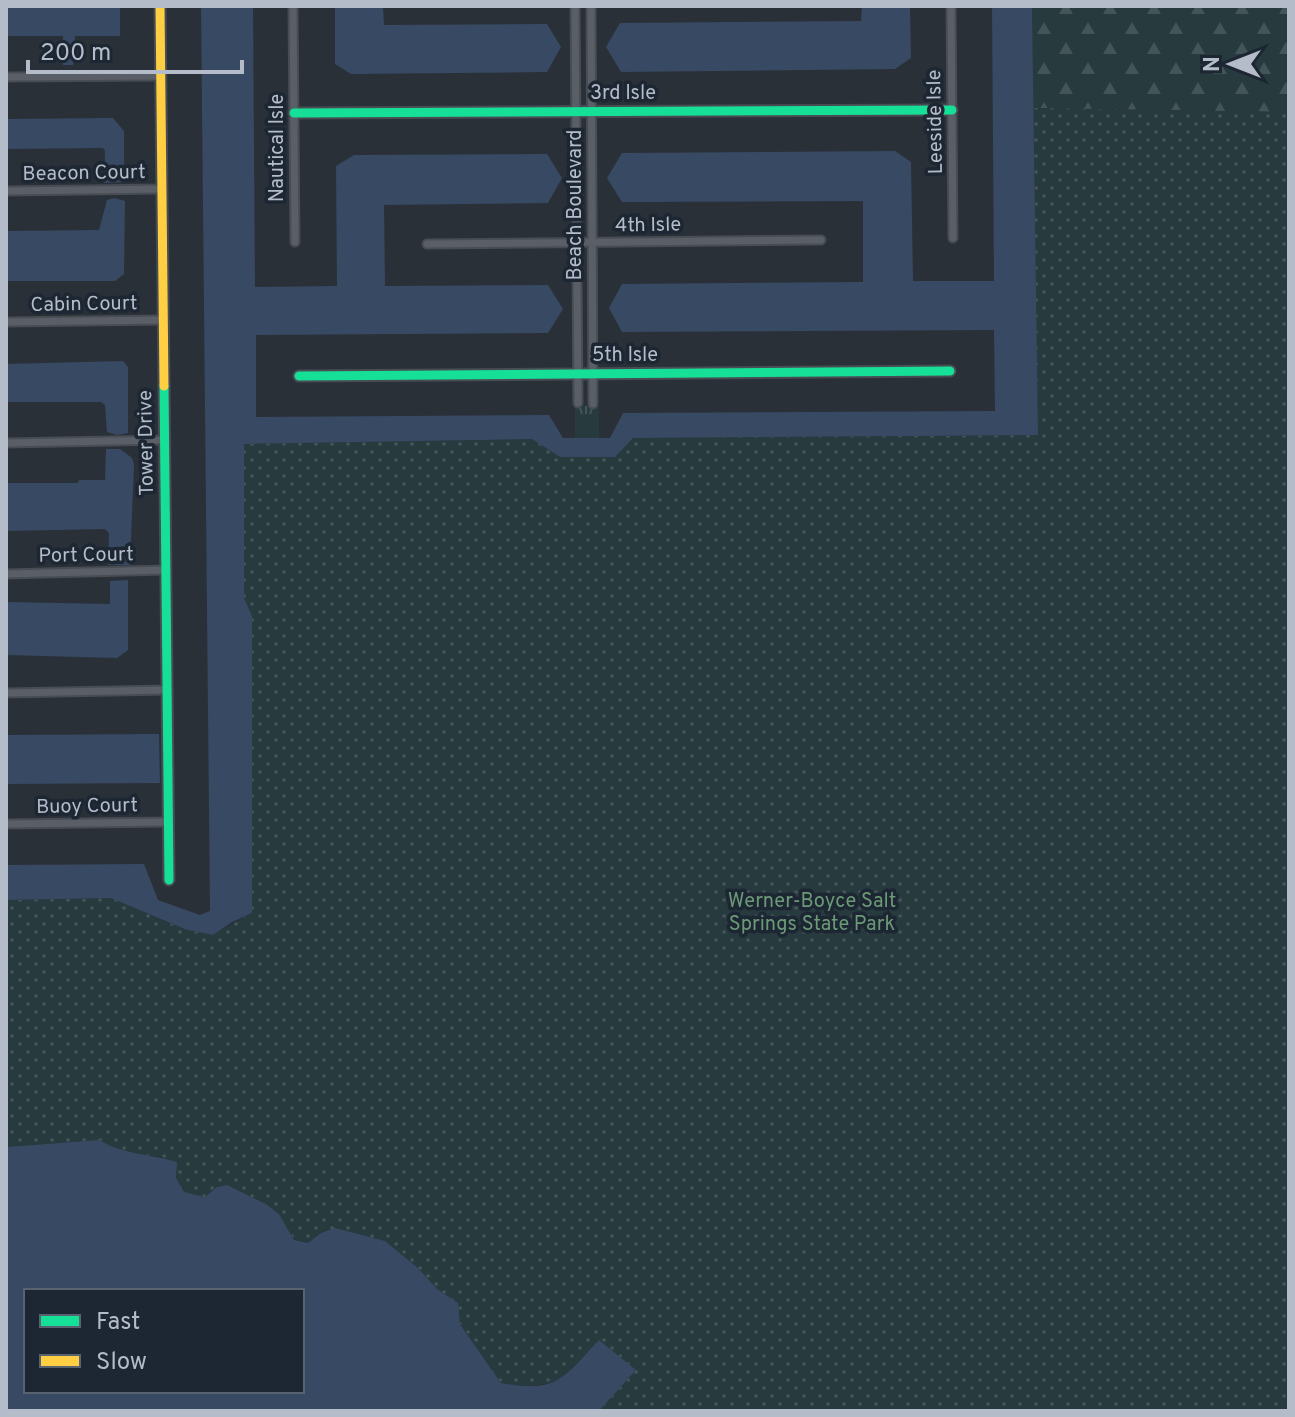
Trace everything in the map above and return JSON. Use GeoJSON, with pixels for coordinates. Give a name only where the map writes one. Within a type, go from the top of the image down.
{"type":"FeatureCollection","features":[{"type":"Feature","properties":{"kind":"street","name":"Tower Drive"},"geometry":{"type":"LineString","coordinates":[[160,6],[169,880]]}},
{"type":"Feature","properties":{"kind":"street","name":"Nautical Isle"},"geometry":{"type":"LineString","coordinates":[[293,6],[295,242]]}},
{"type":"Feature","properties":{"kind":"street","name":"Beach Boulevard"},"geometry":{"type":"LineString","coordinates":[[575,6],[578,403]]}},
{"type":"Feature","properties":{"kind":"street","name":"Beach Boulevard"},"geometry":{"type":"LineString","coordinates":[[591,6],[593,404]]}},
{"type":"Feature","properties":{"kind":"street","name":"Leeside Isle"},"geometry":{"type":"LineString","coordinates":[[951,6],[953,238]]}},
{"type":"Feature","properties":{"kind":"street"},"geometry":{"type":"LineString","coordinates":[[6,77],[161,76]]}},
{"type":"Feature","properties":{"kind":"street","name":"3rd Isle"},"geometry":{"type":"LineString","coordinates":[[294,113],[952,110]]}},
{"type":"Feature","properties":{"kind":"street","name":"Beacon Court"},"geometry":{"type":"LineString","coordinates":[[6,191],[162,189]]}},
{"type":"Feature","properties":{"kind":"street","name":"4th Isle"},"geometry":{"type":"LineString","coordinates":[[427,244],[821,240]]}},
{"type":"Feature","properties":{"kind":"street","name":"Cabin Court"},"geometry":{"type":"LineString","coordinates":[[6,322],[163,320]]}},
{"type":"Feature","properties":{"kind":"street","name":"5th Isle"},"geometry":{"type":"LineString","coordinates":[[299,376],[950,371]]}},
{"type":"Feature","properties":{"kind":"street"},"geometry":{"type":"LineString","coordinates":[[6,443],[165,440]]}},
{"type":"Feature","properties":{"kind":"street","name":"Port Court"},"geometry":{"type":"LineString","coordinates":[[6,574],[166,570]]}},
{"type":"Feature","properties":{"kind":"street"},"geometry":{"type":"LineString","coordinates":[[6,693],[167,690]]}},
{"type":"Feature","properties":{"kind":"street","name":"Buoy Court"},"geometry":{"type":"LineString","coordinates":[[6,824],[169,822]]}},
{"type":"Feature","properties":{"kind":"green space"},"geometry":{"type":"Polygon","coordinates":[[[1032,6],[1289,6],[1289,112],[1033,108],[1032,6]]]}},
{"type":"Feature","properties":{"kind":"green space","name":"Werner-Boyce Salt Springs State Park"},"geometry":{"type":"Polygon","coordinates":[[[1033,108],[1289,112],[1289,1411],[599,1411],[636,1370],[599,1340],[560,1381],[527,1387],[501,1383],[460,1323],[457,1303],[437,1289],[418,1268],[385,1241],[321,1233],[308,1243],[294,1239],[279,1214],[265,1204],[227,1185],[217,1187],[205,1197],[183,1192],[163,1157],[128,1153],[99,1140],[6,1147],[6,900],[111,898],[186,930],[212,935],[252,913],[252,616],[244,598],[244,444],[532,439],[560,457],[615,457],[632,438],[1038,435],[1033,108]]]}},
{"type":"Feature","properties":{"kind":"green space"},"geometry":{"type":"Polygon","coordinates":[[[575,406],[599,406],[599,438],[575,438],[575,406]]]}},
{"type":"Feature","properties":{"kind":"water"},"geometry":{"type":"Polygon","coordinates":[[[6,6],[120,6],[120,36],[75,36],[73,65],[63,65],[63,36],[6,36],[6,6]]]}},
{"type":"Feature","properties":{"kind":"water"},"geometry":{"type":"Polygon","coordinates":[[[201,6],[253,6],[255,287],[337,286],[336,166],[354,155],[547,154],[562,178],[548,203],[384,205],[385,286],[548,285],[563,309],[548,333],[256,335],[256,417],[549,415],[563,438],[610,438],[623,413],[995,411],[994,330],[622,332],[609,308],[622,284],[863,282],[863,201],[622,202],[607,178],[622,153],[895,151],[911,162],[913,281],[994,281],[992,6],[1032,6],[1038,435],[633,438],[615,457],[560,457],[532,439],[244,444],[244,598],[252,616],[252,913],[213,935],[187,930],[111,898],[6,900],[6,865],[144,864],[158,900],[200,915],[210,911],[201,6]]]}},
{"type":"Feature","properties":{"kind":"water"},"geometry":{"type":"Polygon","coordinates":[[[335,6],[383,6],[384,25],[547,24],[561,47],[547,72],[351,74],[335,64],[335,6]]]}},
{"type":"Feature","properties":{"kind":"water"},"geometry":{"type":"Polygon","coordinates":[[[862,6],[910,6],[911,58],[895,69],[621,72],[606,47],[620,23],[861,21],[862,6]]]}},
{"type":"Feature","properties":{"kind":"water"},"geometry":{"type":"Polygon","coordinates":[[[113,118],[124,131],[124,182],[104,183],[103,148],[6,149],[6,119],[113,118]]]}},
{"type":"Feature","properties":{"kind":"water"},"geometry":{"type":"Polygon","coordinates":[[[107,200],[125,201],[124,274],[115,281],[6,281],[6,231],[99,230],[107,200]]]}},
{"type":"Feature","properties":{"kind":"water"},"geometry":{"type":"Polygon","coordinates":[[[123,361],[128,367],[128,433],[117,435],[107,432],[105,405],[101,402],[6,402],[6,364],[123,361]]]}},
{"type":"Feature","properties":{"kind":"water"},"geometry":{"type":"Polygon","coordinates":[[[106,449],[120,449],[132,458],[134,464],[130,565],[108,565],[109,533],[105,529],[6,531],[6,483],[105,480],[106,449]]]}},
{"type":"Feature","properties":{"kind":"water"},"geometry":{"type":"Polygon","coordinates":[[[128,580],[128,650],[117,658],[6,655],[6,602],[110,604],[110,581],[128,580]]]}},
{"type":"Feature","properties":{"kind":"water"},"geometry":{"type":"Polygon","coordinates":[[[159,734],[160,783],[6,784],[6,735],[159,734]]]}},
{"type":"Feature","properties":{"kind":"water"},"geometry":{"type":"Polygon","coordinates":[[[99,1140],[129,1152],[177,1162],[176,1178],[184,1192],[205,1197],[217,1187],[227,1185],[266,1204],[279,1214],[294,1240],[308,1243],[321,1233],[335,1228],[385,1241],[418,1268],[437,1289],[458,1303],[460,1324],[501,1383],[535,1386],[558,1380],[599,1340],[636,1370],[599,1411],[6,1411],[6,1147],[99,1140]]]}},
{"type":"Feature","properties":{"kind":"traffic: fast"},"geometry":{"type":"LineString","coordinates":[[294,113],[952,110]]}},
{"type":"Feature","properties":{"kind":"traffic: fast"},"geometry":{"type":"LineString","coordinates":[[299,376],[950,371]]}},
{"type":"Feature","properties":{"kind":"traffic: fast"},"geometry":{"type":"LineString","coordinates":[[164,386],[169,880]]}},
{"type":"Feature","properties":{"kind":"traffic: slow"},"geometry":{"type":"LineString","coordinates":[[160,6],[164,386]]}}]}
